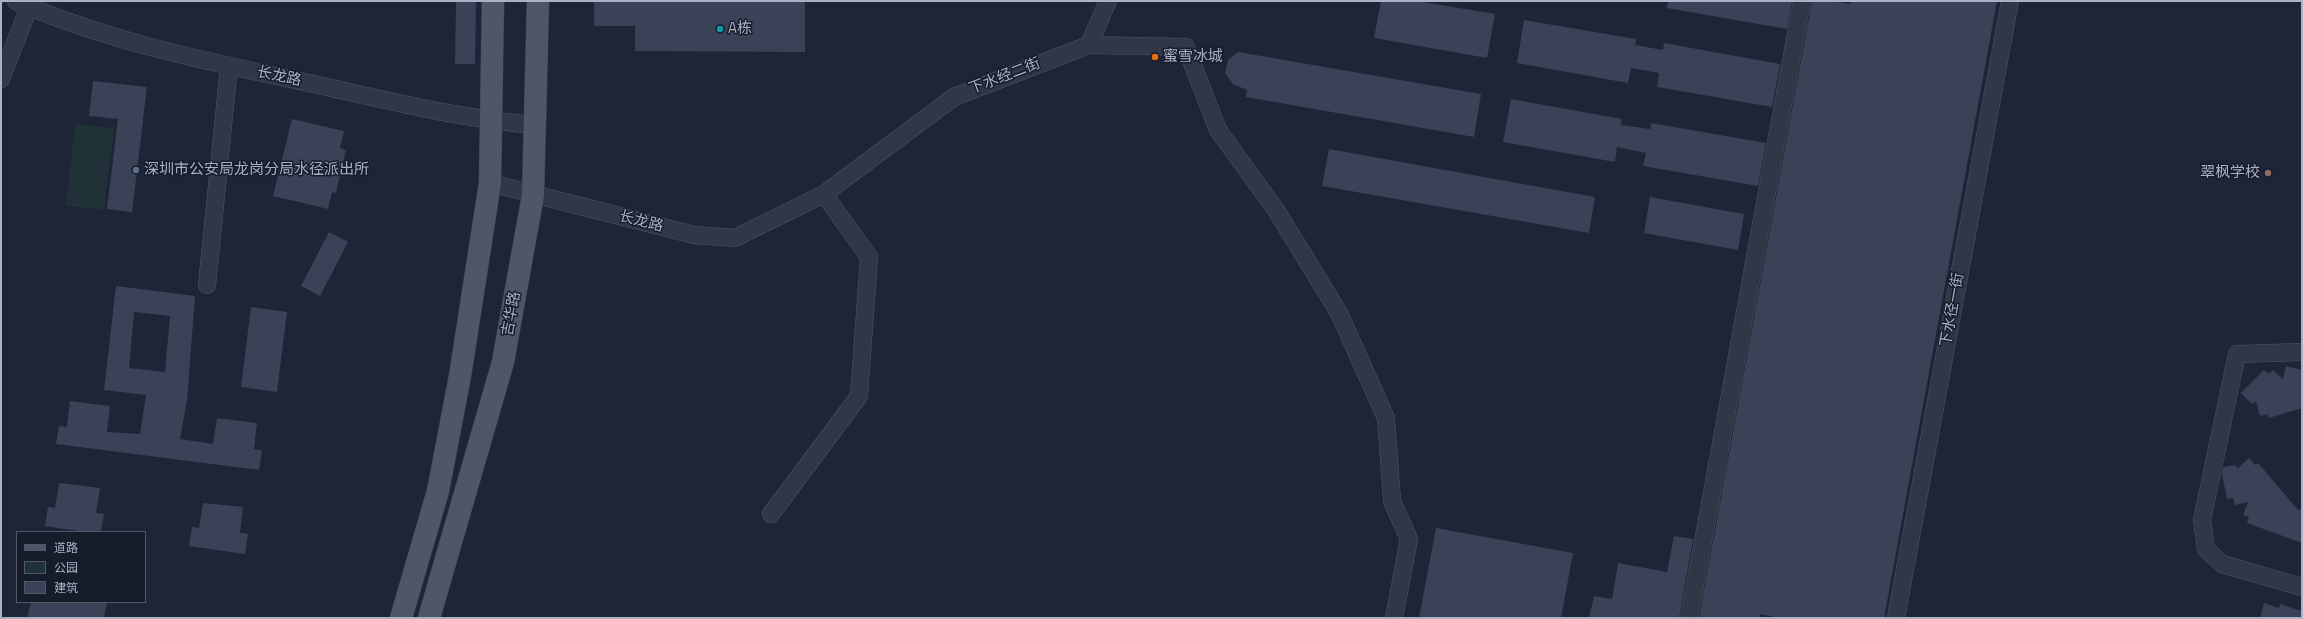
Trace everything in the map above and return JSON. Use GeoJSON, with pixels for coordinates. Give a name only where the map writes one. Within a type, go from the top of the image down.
{"type":"FeatureCollection","features":[{"type":"Feature","properties":{"kind":"main road"},"geometry":{"type":"LineString","coordinates":[[401,618],[438,491],[460,376],[490,183],[493,1]]}},
{"type":"Feature","properties":{"kind":"main road","name":"吉华路"},"geometry":{"type":"LineString","coordinates":[[429,618],[503,362],[533,194],[538,1]]}},
{"type":"Feature","properties":{"kind":"street"},"geometry":{"type":"LineString","coordinates":[[1689,618],[1802,1]]}},
{"type":"Feature","properties":{"kind":"street","name":"下水径一街"},"geometry":{"type":"LineString","coordinates":[[1896,618],[2010,1]]}},
{"type":"Feature","properties":{"kind":"street"},"geometry":{"type":"LineString","coordinates":[[1089,45],[1106,2]]}},
{"type":"Feature","properties":{"kind":"street","name":"长龙路"},"geometry":{"type":"LineString","coordinates":[[1,79],[22,4],[63,21],[229,66],[491,121],[534,125]]}},
{"type":"Feature","properties":{"kind":"street","name":"下水经二街"},"geometry":{"type":"LineString","coordinates":[[790,211],[824,194],[954,97],[1089,45],[1186,46],[1218,130],[1276,210],[1339,313],[1386,418],[1392,501],[1409,539],[1394,618]]}},
{"type":"Feature","properties":{"kind":"street"},"geometry":{"type":"LineString","coordinates":[[207,285],[229,66]]}},
{"type":"Feature","properties":{"kind":"street","name":"长龙路"},"geometry":{"type":"LineString","coordinates":[[490,183],[694,235],[735,238],[790,211]]}},
{"type":"Feature","properties":{"kind":"street"},"geometry":{"type":"LineString","coordinates":[[771,514],[859,396],[869,257],[824,194]]}},
{"type":"Feature","properties":{"kind":"street"},"geometry":{"type":"LineString","coordinates":[[2302,352],[2237,354],[2202,520],[2206,549],[2222,564],[2302,587]]}},
{"type":"Feature","properties":{"kind":"green space"},"geometry":{"type":"Polygon","coordinates":[[[75,124],[114,128],[104,210],[66,206],[75,124]]]}},
{"type":"Feature","properties":{"kind":"building"},"geometry":{"type":"Polygon","coordinates":[[[456,1],[476,1],[475,64],[455,64],[456,1]]]}},
{"type":"Feature","properties":{"kind":"building","name":"A栋"},"geometry":{"type":"Polygon","coordinates":[[[594,1],[805,1],[805,52],[635,51],[635,26],[594,26],[594,1]]]}},
{"type":"Feature","properties":{"kind":"building"},"geometry":{"type":"Polygon","coordinates":[[[1381,1],[1417,1],[1495,14],[1487,58],[1374,38],[1381,1]]]}},
{"type":"Feature","properties":{"kind":"building"},"geometry":{"type":"Polygon","coordinates":[[[1668,1],[1792,1],[1787,29],[1667,8],[1668,1]]]}},
{"type":"Feature","properties":{"kind":"building"},"geometry":{"type":"Polygon","coordinates":[[[1812,1],[1832,1],[1851,4],[1851,1],[1997,1],[1884,618],[1779,618],[1760,614],[1760,618],[1699,618],[1812,1]]]}},
{"type":"Feature","properties":{"kind":"building"},"geometry":{"type":"Polygon","coordinates":[[[1524,20],[1636,39],[1635,45],[1663,50],[1664,43],[1780,64],[1772,107],[1657,87],[1659,73],[1631,68],[1628,83],[1517,63],[1524,20]]]}},
{"type":"Feature","properties":{"kind":"building"},"geometry":{"type":"Polygon","coordinates":[[[1238,52],[1481,94],[1474,137],[1246,97],[1247,90],[1233,84],[1225,73],[1228,60],[1238,52]]]}},
{"type":"Feature","properties":{"kind":"building"},"geometry":{"type":"Polygon","coordinates":[[[93,81],[147,87],[132,212],[107,209],[118,119],[89,116],[93,81]]]}},
{"type":"Feature","properties":{"kind":"building"},"geometry":{"type":"Polygon","coordinates":[[[1511,99],[1622,119],[1621,125],[1650,129],[1651,123],[1766,143],[1758,186],[1643,166],[1646,153],[1617,147],[1615,162],[1503,142],[1511,99]]]}},
{"type":"Feature","properties":{"kind":"building"},"geometry":{"type":"Polygon","coordinates":[[[292,119],[344,131],[340,148],[346,150],[336,193],[332,192],[328,209],[273,196],[292,119]]]}},
{"type":"Feature","properties":{"kind":"building"},"geometry":{"type":"Polygon","coordinates":[[[1329,149],[1595,197],[1589,233],[1322,186],[1329,149]]]}},
{"type":"Feature","properties":{"kind":"building"},"geometry":{"type":"Polygon","coordinates":[[[1650,197],[1744,214],[1738,250],[1644,233],[1650,197]]]}},
{"type":"Feature","properties":{"kind":"building"},"geometry":{"type":"Polygon","coordinates":[[[329,232],[348,242],[320,296],[301,286],[329,232]]]}},
{"type":"Feature","properties":{"kind":"building"},"geometry":{"type":"Polygon","coordinates":[[[116,286],[195,296],[187,400],[180,439],[213,444],[217,418],[257,423],[254,449],[262,450],[259,470],[56,444],[59,426],[67,427],[70,401],[110,406],[107,432],[140,434],[146,395],[104,390],[116,286]],[[134,312],[129,368],[165,372],[170,316],[134,312]]]}},
{"type":"Feature","properties":{"kind":"building"},"geometry":{"type":"Polygon","coordinates":[[[251,307],[287,312],[277,392],[241,387],[251,307]]]}},
{"type":"Feature","properties":{"kind":"building"},"geometry":{"type":"Polygon","coordinates":[[[2286,366],[2302,370],[2302,408],[2269,418],[2268,414],[2260,416],[2256,401],[2252,404],[2241,393],[2264,370],[2269,374],[2273,370],[2283,379],[2286,366]]]}},
{"type":"Feature","properties":{"kind":"building"},"geometry":{"type":"Polygon","coordinates":[[[2249,458],[2255,465],[2258,463],[2298,510],[2302,509],[2302,543],[2247,523],[2249,517],[2243,515],[2248,502],[2235,505],[2233,498],[2227,499],[2222,474],[2223,467],[2236,465],[2237,469],[2249,458]]]}},
{"type":"Feature","properties":{"kind":"building"},"geometry":{"type":"Polygon","coordinates":[[[59,483],[100,488],[96,513],[104,514],[101,531],[78,531],[45,526],[48,507],[55,508],[59,483]]]}},
{"type":"Feature","properties":{"kind":"building"},"geometry":{"type":"Polygon","coordinates":[[[203,503],[243,507],[240,533],[248,534],[245,554],[189,546],[192,527],[199,528],[203,503]]]}},
{"type":"Feature","properties":{"kind":"building"},"geometry":{"type":"Polygon","coordinates":[[[1436,528],[1573,553],[1561,618],[1419,618],[1436,528]]]}},
{"type":"Feature","properties":{"kind":"building"},"geometry":{"type":"Polygon","coordinates":[[[1674,536],[1693,539],[1679,618],[1589,618],[1594,596],[1612,599],[1618,563],[1667,572],[1674,536]]]}},
{"type":"Feature","properties":{"kind":"building"},"geometry":{"type":"Polygon","coordinates":[[[31,603],[107,603],[104,618],[27,618],[31,603]]]}},
{"type":"Feature","properties":{"kind":"building"},"geometry":{"type":"Polygon","coordinates":[[[2264,603],[2279,608],[2280,604],[2302,611],[2302,618],[2260,618],[2264,603]]]}},
{"type":"Feature","properties":{"kind":"place","name":"A栋"},"geometry":{"type":"Point","coordinates":[720,29]}},
{"type":"Feature","properties":{"kind":"place","name":"蜜雪冰城"},"geometry":{"type":"Point","coordinates":[1155,57]}},
{"type":"Feature","properties":{"kind":"place","name":"深圳市公安局龙岗分局水径派出所"},"geometry":{"type":"Point","coordinates":[136,170]}},
{"type":"Feature","properties":{"kind":"place","name":"翠枫学校"},"geometry":{"type":"Point","coordinates":[2268,173]}}]}
